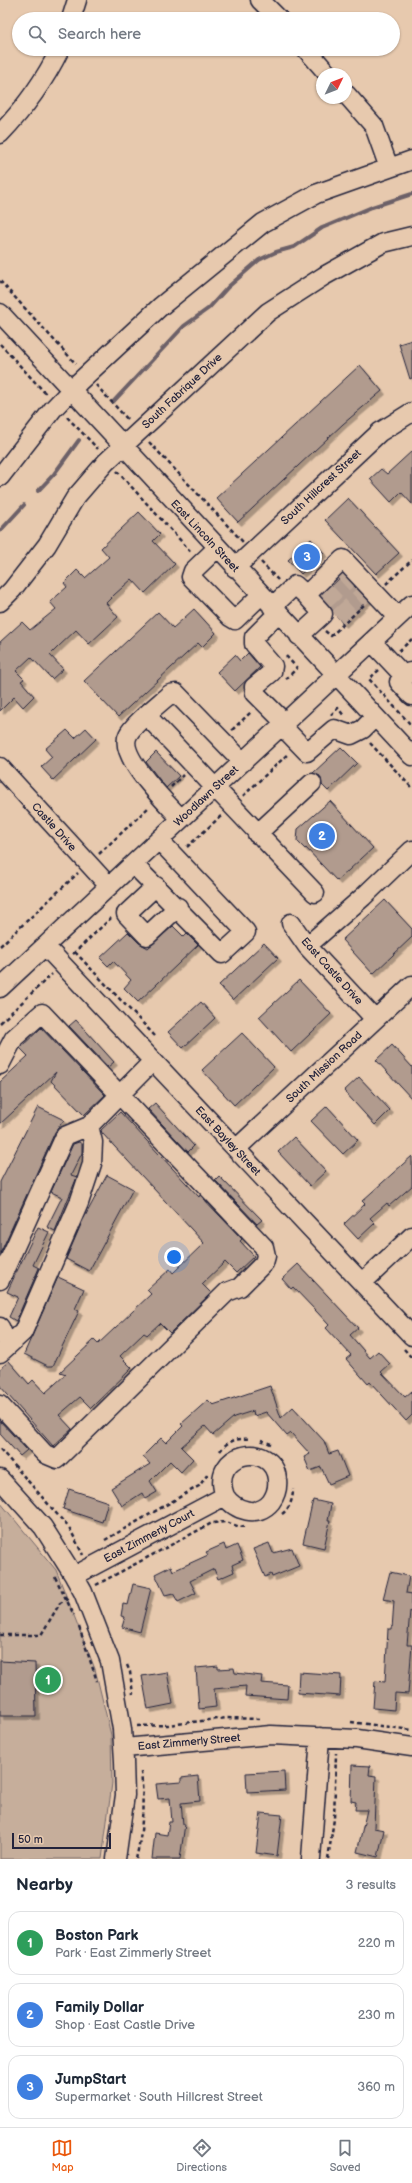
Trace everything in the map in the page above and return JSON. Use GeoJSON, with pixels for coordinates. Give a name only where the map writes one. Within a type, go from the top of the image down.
{"type":"FeatureCollection","features":[{"type":"Feature","properties":{"kind":"street"},"geometry":{"type":"LineString","coordinates":[[73,12],[77,0]]}},
{"type":"Feature","properties":{"kind":"street"},"geometry":{"type":"LineString","coordinates":[[260,0],[272,12]]}},
{"type":"Feature","properties":{"kind":"street"},"geometry":{"type":"LineString","coordinates":[[0,134],[15,118],[56,56]]}},
{"type":"Feature","properties":{"kind":"street"},"geometry":{"type":"LineString","coordinates":[[312,56],[323,68]]}},
{"type":"Feature","properties":{"kind":"street"},"geometry":{"type":"LineString","coordinates":[[352,101],[374,126],[389,168]]}},
{"type":"Feature","properties":{"kind":"street"},"geometry":{"type":"LineString","coordinates":[[0,477],[56,405],[86,375],[160,307],[263,224],[316,194],[412,160]]}},
{"type":"Feature","properties":{"kind":"street","name":"South Fabrique Drive"},"geometry":{"type":"LineString","coordinates":[[0,602],[12,590],[47,545],[75,498],[108,460],[268,312],[324,276],[383,243],[412,236]]}},
{"type":"Feature","properties":{"kind":"street","name":"East Lincoln Street"},"geometry":{"type":"LineString","coordinates":[[0,313],[235,568],[412,756]]}},
{"type":"Feature","properties":{"kind":"street","name":"South Hillcrest Street"},"geometry":{"type":"LineString","coordinates":[[235,568],[380,432],[412,412]]}},
{"type":"Feature","properties":{"kind":"street"},"geometry":{"type":"LineString","coordinates":[[217,548],[193,571],[191,577],[230,618],[235,620],[297,593],[343,560],[357,586],[398,617]]}},
{"type":"Feature","properties":{"kind":"street"},"geometry":{"type":"LineString","coordinates":[[297,593],[326,613],[299,636]]}},
{"type":"Feature","properties":{"kind":"street","name":"Woodlawn Street"},"geometry":{"type":"LineString","coordinates":[[0,988],[412,604]]}},
{"type":"Feature","properties":{"kind":"street"},"geometry":{"type":"LineString","coordinates":[[270,605],[254,637],[254,644],[273,666],[272,672],[254,688],[255,693],[307,752],[334,728],[351,735],[359,731],[375,717]]}},
{"type":"Feature","properties":{"kind":"street"},"geometry":{"type":"LineString","coordinates":[[372,642],[408,673],[399,682],[412,696]]}},
{"type":"Feature","properties":{"kind":"street"},"geometry":{"type":"LineString","coordinates":[[182,819],[143,776],[129,754],[126,746],[128,733],[170,694],[176,693],[243,762]]}},
{"type":"Feature","properties":{"kind":"street"},"geometry":{"type":"LineString","coordinates":[[147,716],[257,834],[315,893]]}},
{"type":"Feature","properties":{"kind":"street","name":"Castle Drive"},"geometry":{"type":"LineString","coordinates":[[0,767],[109,886]]}},
{"type":"Feature","properties":{"kind":"street"},"geometry":{"type":"LineString","coordinates":[[257,834],[312,783]]}},
{"type":"Feature","properties":{"kind":"street"},"geometry":{"type":"LineString","coordinates":[[133,864],[178,907],[222,954],[246,932],[159,840]]}},
{"type":"Feature","properties":{"kind":"street"},"geometry":{"type":"LineString","coordinates":[[307,946],[363,897],[412,850]]}},
{"type":"Feature","properties":{"kind":"street"},"geometry":{"type":"LineString","coordinates":[[156,886],[126,914],[146,936],[178,907]]}},
{"type":"Feature","properties":{"kind":"street","name":"East Castle Drive"},"geometry":{"type":"LineString","coordinates":[[291,923],[307,946],[375,1019]]}},
{"type":"Feature","properties":{"kind":"street","name":"East Bayley Street"},"geometry":{"type":"LineString","coordinates":[[45,946],[412,1336]]}},
{"type":"Feature","properties":{"kind":"street","name":"South Mission Road"},"geometry":{"type":"LineString","coordinates":[[236,1149],[412,985]]}},
{"type":"Feature","properties":{"kind":"street"},"geometry":{"type":"LineString","coordinates":[[0,1065],[14,1038],[42,1013],[264,1247],[266,1256],[264,1263],[240,1287],[227,1292],[177,1339],[57,1459],[45,1454],[0,1405]]}},
{"type":"Feature","properties":{"kind":"street"},"geometry":{"type":"LineString","coordinates":[[0,1280],[65,1136],[89,1126],[153,1061]]}},
{"type":"Feature","properties":{"kind":"street"},"geometry":{"type":"LineString","coordinates":[[4,1349],[23,1332],[79,1203],[92,1164],[93,1142],[89,1126]]}},
{"type":"Feature","properties":{"kind":"street"},"geometry":{"type":"LineString","coordinates":[[362,1283],[412,1236]]}},
{"type":"Feature","properties":{"kind":"street"},"geometry":{"type":"LineString","coordinates":[[0,1327],[4,1349]]}},
{"type":"Feature","properties":{"kind":"street","name":"East Zimmerly Street"},"geometry":{"type":"LineString","coordinates":[[0,1478],[43,1527],[74,1576],[82,1592],[110,1661],[124,1748],[271,1735],[325,1747],[357,1739],[412,1747]]}},
{"type":"Feature","properties":{"kind":"street","name":"East Zimmerly Court"},"geometry":{"type":"LineString","coordinates":[[74,1576],[225,1496]]}},
{"type":"Feature","properties":{"kind":"street"},"geometry":{"type":"LineString","coordinates":[[311,1859],[325,1747]]}},
{"type":"Feature","properties":{"kind":"street"},"geometry":{"type":"LineString","coordinates":[[116,1859],[125,1795],[124,1748]]}},
{"type":"Feature","properties":{"kind":"path"},"geometry":{"type":"LineString","coordinates":[[0,281],[252,552],[297,593]]}},
{"type":"Feature","properties":{"kind":"path"},"geometry":{"type":"LineString","coordinates":[[0,344],[202,563]]}},
{"type":"Feature","properties":{"kind":"path"},"geometry":{"type":"LineString","coordinates":[[326,613],[331,636]]}},
{"type":"Feature","properties":{"kind":"path"},"geometry":{"type":"LineString","coordinates":[[282,651],[298,668]]}},
{"type":"Feature","properties":{"kind":"path"},"geometry":{"type":"LineString","coordinates":[[369,679],[412,726]]}},
{"type":"Feature","properties":{"kind":"path"},"geometry":{"type":"LineString","coordinates":[[338,708],[412,788]]}},
{"type":"Feature","properties":{"kind":"path"},"geometry":{"type":"LineString","coordinates":[[75,952],[155,1036]]}},
{"type":"Feature","properties":{"kind":"path"},"geometry":{"type":"LineString","coordinates":[[52,1571],[67,1600],[91,1661],[97,1683]]}},
{"type":"Feature","properties":{"kind":"path"},"geometry":{"type":"LineString","coordinates":[[0,1635],[40,1635],[60,1603],[82,1592]]}},
{"type":"Feature","properties":{"kind":"path"},"geometry":{"type":"LineString","coordinates":[[328,1859],[334,1819],[325,1747],[344,1754]]}},
{"type":"Feature","properties":{"kind":"shaded area"},"geometry":{"type":"Polygon","coordinates":[[[0,1502],[56,1570],[95,1669],[111,1735],[112,1783],[102,1859],[0,1859],[0,1502]]]}},
{"type":"Feature","properties":{"kind":"building"},"geometry":{"type":"Polygon","coordinates":[[[412,340],[412,378],[410,379],[399,344],[412,340]]]}},
{"type":"Feature","properties":{"kind":"building"},"geometry":{"type":"Polygon","coordinates":[[[360,365],[382,391],[343,424],[238,522],[216,498],[360,365]]]}},
{"type":"Feature","properties":{"kind":"building"},"geometry":{"type":"Polygon","coordinates":[[[412,451],[412,504],[401,492],[391,502],[370,479],[381,469],[387,474],[412,451]]]}},
{"type":"Feature","properties":{"kind":"building"},"geometry":{"type":"Polygon","coordinates":[[[348,498],[399,553],[376,574],[325,520],[348,498]]]}},
{"type":"Feature","properties":{"kind":"building"},"geometry":{"type":"Polygon","coordinates":[[[139,512],[160,534],[153,541],[175,564],[145,593],[132,579],[114,595],[106,603],[118,617],[89,644],[76,630],[50,655],[63,669],[52,679],[31,657],[16,671],[24,679],[21,681],[34,696],[23,707],[14,697],[0,711],[0,642],[22,622],[30,630],[56,609],[50,602],[67,587],[64,583],[77,570],[85,578],[109,557],[101,548],[139,512]]]}},
{"type":"Feature","properties":{"kind":"building"},"geometry":{"type":"Polygon","coordinates":[[[311,539],[324,553],[301,574],[288,560],[311,539]]]}},
{"type":"Feature","properties":{"kind":"building"},"geometry":{"type":"Polygon","coordinates":[[[343,575],[368,600],[343,624],[321,596],[343,575]]]}},
{"type":"Feature","properties":{"kind":"building"},"geometry":{"type":"Polygon","coordinates":[[[194,609],[216,633],[202,647],[198,643],[118,717],[84,681],[158,612],[173,628],[194,609]]]}},
{"type":"Feature","properties":{"kind":"building"},"geometry":{"type":"Polygon","coordinates":[[[248,653],[260,667],[235,691],[217,672],[235,655],[240,661],[248,653]]]}},
{"type":"Feature","properties":{"kind":"building"},"geometry":{"type":"Polygon","coordinates":[[[86,728],[96,739],[53,780],[41,767],[52,757],[45,749],[67,730],[75,738],[86,728]]]}},
{"type":"Feature","properties":{"kind":"building"},"geometry":{"type":"Polygon","coordinates":[[[341,747],[357,763],[328,791],[322,785],[320,776],[313,773],[341,747]]]}},
{"type":"Feature","properties":{"kind":"building"},"geometry":{"type":"Polygon","coordinates":[[[156,752],[179,776],[166,788],[146,762],[156,752]]]}},
{"type":"Feature","properties":{"kind":"building"},"geometry":{"type":"Polygon","coordinates":[[[330,801],[373,848],[337,881],[306,848],[305,849],[297,841],[298,829],[330,801]]]}},
{"type":"Feature","properties":{"kind":"building"},"geometry":{"type":"Polygon","coordinates":[[[385,900],[412,929],[412,937],[373,974],[342,940],[385,900]]]}},
{"type":"Feature","properties":{"kind":"building"},"geometry":{"type":"Polygon","coordinates":[[[173,926],[184,937],[187,934],[198,945],[138,1002],[124,988],[131,980],[113,961],[108,966],[100,958],[128,932],[139,943],[148,948],[173,926]]]}},
{"type":"Feature","properties":{"kind":"building"},"geometry":{"type":"Polygon","coordinates":[[[264,943],[278,958],[233,1000],[219,985],[264,943]]]}},
{"type":"Feature","properties":{"kind":"building"},"geometry":{"type":"Polygon","coordinates":[[[299,980],[331,1014],[291,1052],[259,1017],[299,980]]]}},
{"type":"Feature","properties":{"kind":"building"},"geometry":{"type":"Polygon","coordinates":[[[201,1002],[215,1018],[183,1048],[168,1032],[201,1002]]]}},
{"type":"Feature","properties":{"kind":"building"},"geometry":{"type":"Polygon","coordinates":[[[76,1020],[114,1062],[108,1067],[69,1026],[76,1020]]]}},
{"type":"Feature","properties":{"kind":"building"},"geometry":{"type":"Polygon","coordinates":[[[41,1028],[105,1095],[84,1115],[51,1081],[56,1072],[0,1124],[0,1082],[28,1056],[20,1048],[41,1028]]]}},
{"type":"Feature","properties":{"kind":"building"},"geometry":{"type":"Polygon","coordinates":[[[242,1033],[274,1067],[234,1105],[202,1070],[242,1033]]]}},
{"type":"Feature","properties":{"kind":"building"},"geometry":{"type":"Polygon","coordinates":[[[392,1045],[412,1067],[412,1099],[376,1060],[392,1045]]]}},
{"type":"Feature","properties":{"kind":"building"},"geometry":{"type":"Polygon","coordinates":[[[359,1077],[390,1110],[375,1125],[344,1091],[359,1077]]]}},
{"type":"Feature","properties":{"kind":"building"},"geometry":{"type":"Polygon","coordinates":[[[155,1103],[194,1146],[188,1152],[148,1109],[155,1103]]]}},
{"type":"Feature","properties":{"kind":"building"},"geometry":{"type":"Polygon","coordinates":[[[327,1106],[358,1140],[343,1154],[311,1121],[327,1106]]]}},
{"type":"Feature","properties":{"kind":"building"},"geometry":{"type":"Polygon","coordinates":[[[38,1107],[64,1120],[55,1132],[0,1254],[0,1182],[38,1107]]]}},
{"type":"Feature","properties":{"kind":"building"},"geometry":{"type":"Polygon","coordinates":[[[120,1112],[199,1197],[200,1195],[242,1239],[240,1241],[254,1256],[236,1273],[225,1262],[202,1284],[211,1293],[170,1333],[160,1323],[147,1335],[144,1333],[120,1356],[132,1368],[91,1408],[80,1397],[59,1415],[72,1429],[53,1446],[0,1386],[0,1369],[9,1361],[29,1384],[33,1380],[45,1393],[66,1374],[60,1372],[94,1340],[98,1344],[151,1294],[147,1290],[170,1269],[173,1273],[204,1243],[102,1133],[101,1130],[120,1112]]]}},
{"type":"Feature","properties":{"kind":"building"},"geometry":{"type":"Polygon","coordinates":[[[294,1137],[326,1171],[310,1186],[278,1152],[294,1137]]]}},
{"type":"Feature","properties":{"kind":"building"},"geometry":{"type":"Polygon","coordinates":[[[79,1142],[82,1144],[82,1153],[71,1175],[77,1177],[55,1231],[47,1227],[62,1197],[51,1192],[73,1144],[79,1142]]]}},
{"type":"Feature","properties":{"kind":"building"},"geometry":{"type":"Polygon","coordinates":[[[412,1156],[412,1186],[389,1206],[387,1203],[370,1218],[375,1223],[358,1239],[344,1224],[365,1204],[362,1201],[412,1156]]]}},
{"type":"Feature","properties":{"kind":"building"},"geometry":{"type":"Polygon","coordinates":[[[107,1175],[133,1189],[89,1271],[66,1259],[82,1222],[107,1175]]]}},
{"type":"Feature","properties":{"kind":"building"},"geometry":{"type":"Polygon","coordinates":[[[219,1176],[262,1220],[257,1224],[215,1180],[219,1176]]]}},
{"type":"Feature","properties":{"kind":"building"},"geometry":{"type":"Polygon","coordinates":[[[38,1227],[49,1232],[33,1265],[39,1268],[16,1321],[9,1317],[18,1297],[7,1292],[38,1227]]]}},
{"type":"Feature","properties":{"kind":"building"},"geometry":{"type":"Polygon","coordinates":[[[298,1264],[358,1328],[350,1335],[370,1358],[378,1351],[390,1364],[381,1372],[405,1397],[412,1391],[412,1415],[406,1421],[370,1382],[368,1384],[346,1359],[351,1355],[326,1328],[329,1325],[293,1287],[291,1289],[282,1279],[298,1264]]]}},
{"type":"Feature","properties":{"kind":"building"},"geometry":{"type":"Polygon","coordinates":[[[58,1277],[84,1289],[75,1309],[79,1311],[53,1366],[48,1366],[24,1354],[58,1277]]]}},
{"type":"Feature","properties":{"kind":"building"},"geometry":{"type":"Polygon","coordinates":[[[270,1386],[281,1418],[293,1407],[324,1441],[329,1454],[338,1451],[348,1476],[329,1484],[321,1467],[310,1471],[304,1457],[310,1454],[291,1433],[287,1436],[266,1412],[254,1416],[253,1411],[234,1417],[213,1435],[205,1426],[181,1447],[193,1459],[181,1472],[170,1461],[150,1481],[157,1492],[145,1499],[142,1493],[122,1506],[111,1488],[150,1464],[143,1456],[161,1438],[166,1443],[183,1426],[181,1424],[208,1400],[213,1405],[270,1386]]]}},
{"type":"Feature","properties":{"kind":"building"},"geometry":{"type":"Polygon","coordinates":[[[0,1421],[27,1450],[20,1456],[0,1434],[0,1421]]]}},
{"type":"Feature","properties":{"kind":"building"},"geometry":{"type":"Polygon","coordinates":[[[69,1489],[108,1502],[102,1522],[63,1509],[69,1489]]]}},
{"type":"Feature","properties":{"kind":"building"},"geometry":{"type":"Polygon","coordinates":[[[313,1500],[331,1504],[328,1521],[330,1521],[324,1548],[303,1543],[313,1500]]]}},
{"type":"Feature","properties":{"kind":"building"},"geometry":{"type":"Polygon","coordinates":[[[269,1543],[273,1553],[292,1548],[299,1566],[272,1577],[271,1574],[265,1577],[253,1549],[269,1543]]]}},
{"type":"Feature","properties":{"kind":"building"},"geometry":{"type":"Polygon","coordinates":[[[224,1544],[226,1550],[237,1545],[243,1560],[232,1565],[234,1572],[218,1579],[214,1569],[190,1581],[196,1593],[178,1602],[173,1593],[165,1595],[155,1574],[171,1566],[173,1571],[208,1555],[206,1552],[224,1544]]]}},
{"type":"Feature","properties":{"kind":"building"},"geometry":{"type":"Polygon","coordinates":[[[390,1572],[409,1576],[406,1593],[412,1594],[412,1612],[410,1611],[407,1645],[412,1645],[408,1694],[395,1693],[394,1710],[373,1708],[375,1681],[385,1682],[388,1629],[392,1629],[394,1601],[383,1599],[390,1572]]]}},
{"type":"Feature","properties":{"kind":"building"},"geometry":{"type":"Polygon","coordinates":[[[133,1584],[151,1588],[140,1632],[122,1627],[125,1617],[121,1616],[123,1604],[128,1605],[133,1584]]]}},
{"type":"Feature","properties":{"kind":"building"},"geometry":{"type":"Polygon","coordinates":[[[0,1661],[35,1663],[36,1716],[0,1716],[0,1661]]]}},
{"type":"Feature","properties":{"kind":"building"},"geometry":{"type":"Polygon","coordinates":[[[218,1666],[218,1669],[234,1668],[235,1673],[262,1676],[261,1683],[288,1685],[287,1699],[245,1696],[246,1686],[214,1689],[216,1707],[199,1709],[196,1668],[218,1666]]]}},
{"type":"Feature","properties":{"kind":"building"},"geometry":{"type":"Polygon","coordinates":[[[167,1672],[173,1704],[148,1709],[142,1676],[167,1672]]]}},
{"type":"Feature","properties":{"kind":"building"},"geometry":{"type":"Polygon","coordinates":[[[299,1672],[341,1675],[340,1696],[298,1693],[299,1672]]]}},
{"type":"Feature","properties":{"kind":"building"},"geometry":{"type":"Polygon","coordinates":[[[352,1765],[370,1766],[369,1775],[376,1776],[374,1828],[384,1830],[378,1857],[357,1852],[367,1810],[355,1810],[356,1802],[351,1801],[352,1765]]]}},
{"type":"Feature","properties":{"kind":"building"},"geometry":{"type":"Polygon","coordinates":[[[284,1771],[285,1790],[247,1792],[246,1773],[284,1771]]]}},
{"type":"Feature","properties":{"kind":"building"},"geometry":{"type":"Polygon","coordinates":[[[198,1776],[200,1801],[181,1803],[183,1824],[185,1824],[180,1859],[152,1859],[155,1833],[167,1835],[169,1822],[172,1822],[170,1798],[158,1799],[156,1784],[181,1782],[181,1778],[198,1776]]]}},
{"type":"Feature","properties":{"kind":"building"},"geometry":{"type":"Polygon","coordinates":[[[261,1813],[282,1815],[277,1856],[256,1853],[261,1813]]]}},
{"type":"Feature","properties":{"kind":"waterway"},"geometry":{"type":"LineString","coordinates":[[113,402],[184,326],[209,308],[228,287],[259,260],[276,252],[294,247],[322,228],[372,207],[412,194]]}},
{"type":"Feature","properties":{"kind":"waterway"},"geometry":{"type":"LineString","coordinates":[[38,491],[54,474],[79,440]]}},
{"type":"Feature","properties":{"kind":"waterway"},"geometry":{"type":"LineString","coordinates":[[0,531],[24,505]]}},
{"type":"Feature","properties":{"kind":"tunnel"},"geometry":{"type":"LineString","coordinates":[[323,602],[348,579]]}},
{"type":"Feature","properties":{"kind":"tunnel"},"geometry":{"type":"LineString","coordinates":[[338,618],[363,595]]}},
{"type":"Feature","properties":{"kind":"place","name":"JumpStart"},"geometry":{"type":"Point","coordinates":[307,557]}},
{"type":"Feature","properties":{"kind":"place","name":"Family Dollar"},"geometry":{"type":"Point","coordinates":[322,836]}},
{"type":"Feature","properties":{"kind":"place","name":"Boston Park"},"geometry":{"type":"Point","coordinates":[48,1680]}}]}
